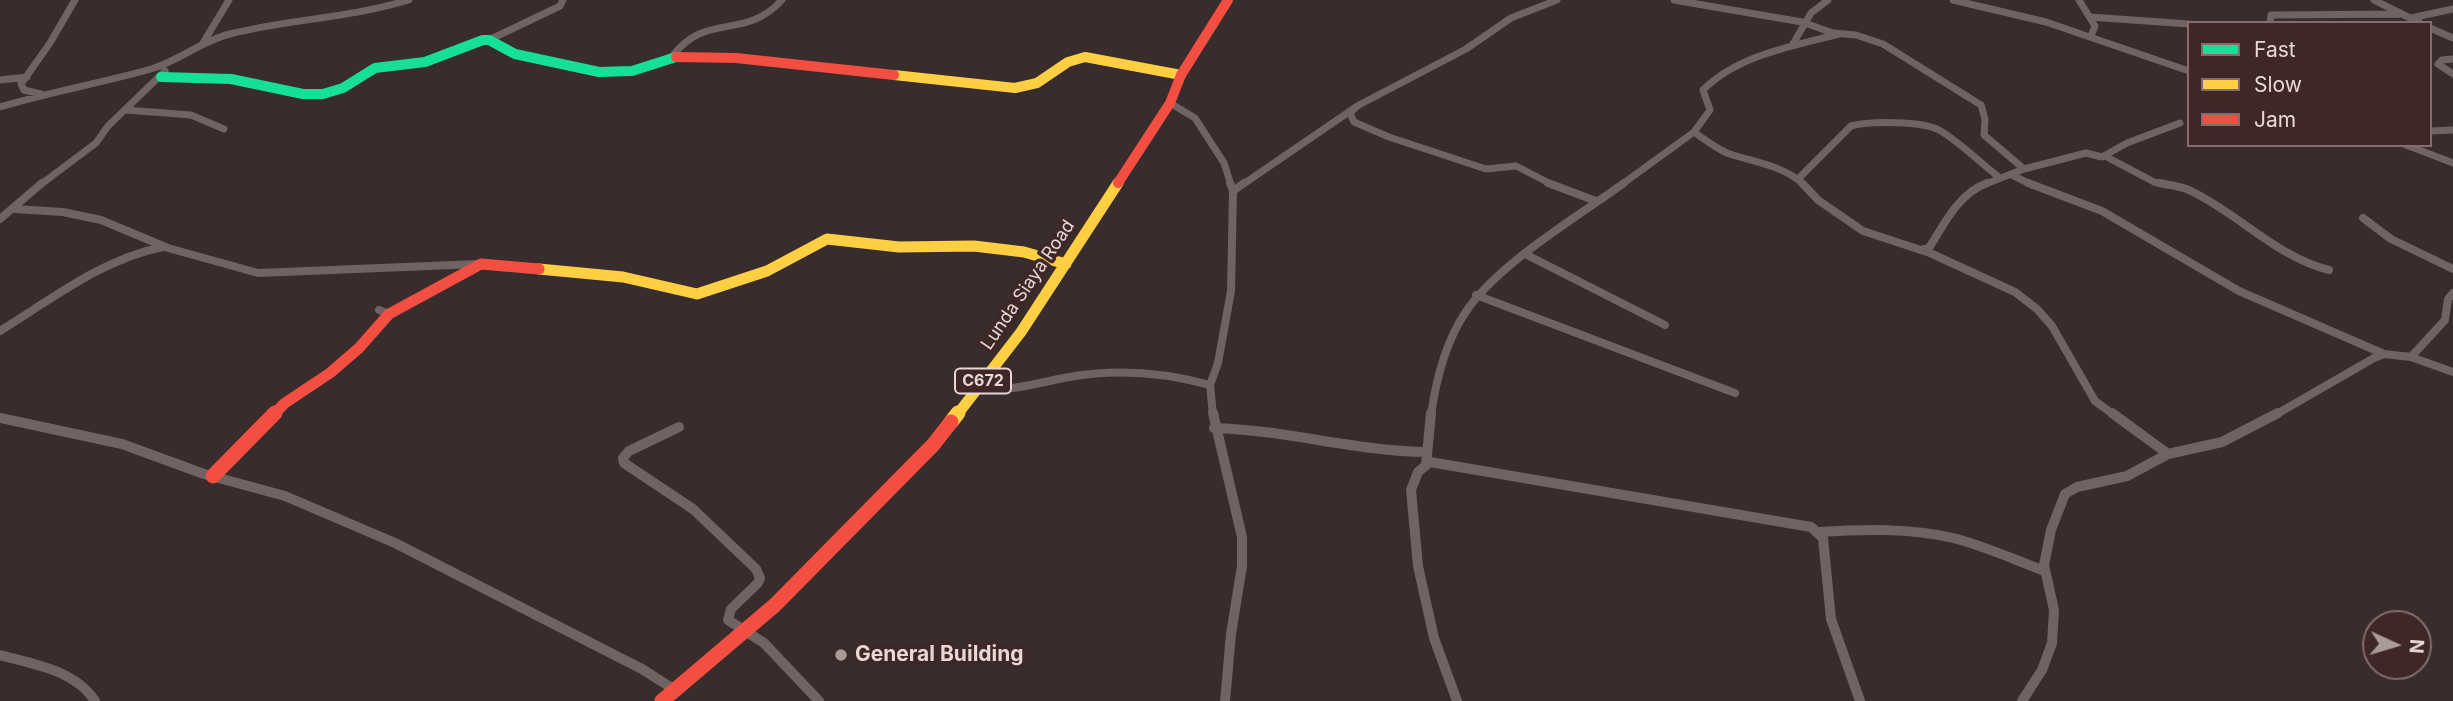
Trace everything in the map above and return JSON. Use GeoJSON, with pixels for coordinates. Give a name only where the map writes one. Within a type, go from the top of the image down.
{"type":"FeatureCollection","features":[{"type":"Feature","properties":{"kind":"street"},"geometry":{"type":"LineString","coordinates":[[43,94],[24,90],[20,84],[75,0]]}},
{"type":"Feature","properties":{"kind":"street"},"geometry":{"type":"LineString","coordinates":[[203,43],[229,0]]}},
{"type":"Feature","properties":{"kind":"street"},"geometry":{"type":"LineString","coordinates":[[0,219],[15,209],[37,187],[96,143],[108,126],[165,70],[203,43],[228,34],[282,22],[369,12],[409,0]]}},
{"type":"Feature","properties":{"kind":"street"},"geometry":{"type":"LineString","coordinates":[[0,107],[43,94],[160,67],[303,94],[323,94],[343,88],[375,68],[425,62],[478,41],[489,40],[560,6],[563,0]]}},
{"type":"Feature","properties":{"kind":"street"},"geometry":{"type":"LineString","coordinates":[[671,58],[684,41],[694,34],[746,26],[782,0]]}},
{"type":"Feature","properties":{"kind":"street","name":"Lunda Siaya Road"},"geometry":{"type":"LineString","coordinates":[[662,701],[745,632],[893,488],[933,445],[1021,332],[1170,103],[1181,75],[1228,0]]}},
{"type":"Feature","properties":{"kind":"street"},"geometry":{"type":"LineString","coordinates":[[1233,191],[1359,105],[1459,53],[1511,18],[1557,0]]}},
{"type":"Feature","properties":{"kind":"street"},"geometry":{"type":"LineString","coordinates":[[1674,0],[1802,22],[1883,44],[1972,97],[1983,110],[1984,135],[2024,169]]}},
{"type":"Feature","properties":{"kind":"street"},"geometry":{"type":"LineString","coordinates":[[1793,44],[1802,22],[1815,7],[1828,0]]}},
{"type":"Feature","properties":{"kind":"street"},"geometry":{"type":"LineString","coordinates":[[1952,0],[2030,18],[2091,36],[2187,70]]}},
{"type":"Feature","properties":{"kind":"street"},"geometry":{"type":"LineString","coordinates":[[2079,0],[2095,26],[2091,36]]}},
{"type":"Feature","properties":{"kind":"street"},"geometry":{"type":"LineString","coordinates":[[2374,0],[2416,21]]}},
{"type":"Feature","properties":{"kind":"street"},"geometry":{"type":"LineString","coordinates":[[2411,18],[2453,9]]}},
{"type":"Feature","properties":{"kind":"street"},"geometry":{"type":"LineString","coordinates":[[2270,21],[2271,15],[2293,13],[2402,14]]}},
{"type":"Feature","properties":{"kind":"street"},"geometry":{"type":"LineString","coordinates":[[2090,17],[2187,24]]}},
{"type":"Feature","properties":{"kind":"street"},"geometry":{"type":"LineString","coordinates":[[2432,28],[2453,37]]}},
{"type":"Feature","properties":{"kind":"street"},"geometry":{"type":"LineString","coordinates":[[1426,465],[1435,383],[1460,316],[1476,295],[1500,272],[1694,132],[1710,110],[1703,95],[1705,87],[1744,62],[1793,44],[1839,34]]}},
{"type":"Feature","properties":{"kind":"street"},"geometry":{"type":"LineString","coordinates":[[489,40],[516,54],[599,72],[632,72],[671,58],[748,59],[1024,88],[1041,83],[1078,57],[1181,75]]}},
{"type":"Feature","properties":{"kind":"street"},"geometry":{"type":"LineString","coordinates":[[2453,59],[2442,60],[2438,64],[2453,74]]}},
{"type":"Feature","properties":{"kind":"street"},"geometry":{"type":"LineString","coordinates":[[0,80],[27,77]]}},
{"type":"Feature","properties":{"kind":"street"},"geometry":{"type":"LineString","coordinates":[[1170,103],[1195,118],[1224,163],[1233,191],[1231,291],[1218,363],[1210,385],[1214,428],[1222,444],[1242,537],[1242,566],[1233,611],[1225,701]]}},
{"type":"Feature","properties":{"kind":"street"},"geometry":{"type":"LineString","coordinates":[[1359,105],[1350,113],[1351,117],[1354,122],[1366,128],[1486,169],[1516,166],[1540,180],[1596,201]]}},
{"type":"Feature","properties":{"kind":"street"},"geometry":{"type":"LineString","coordinates":[[127,110],[191,115],[224,129]]}},
{"type":"Feature","properties":{"kind":"street"},"geometry":{"type":"LineString","coordinates":[[1798,179],[1848,129],[1862,123],[1919,125],[1937,129],[2000,178]]}},
{"type":"Feature","properties":{"kind":"street"},"geometry":{"type":"LineString","coordinates":[[2105,156],[2127,143],[2180,123]]}},
{"type":"Feature","properties":{"kind":"street"},"geometry":{"type":"LineString","coordinates":[[2432,131],[2453,130]]}},
{"type":"Feature","properties":{"kind":"street"},"geometry":{"type":"LineString","coordinates":[[1694,132],[1725,152],[1759,162],[1798,179],[1818,200],[1863,231],[1975,272],[2027,301],[2060,337],[2095,401],[2168,454]]}},
{"type":"Feature","properties":{"kind":"street"},"geometry":{"type":"LineString","coordinates":[[2411,147],[2453,163]]}},
{"type":"Feature","properties":{"kind":"street"},"geometry":{"type":"LineString","coordinates":[[1920,250],[1929,248],[1966,194],[1975,188],[2024,169],[2086,153],[2105,156],[2154,182],[2190,190],[2265,239],[2313,266],[2329,270]]}},
{"type":"Feature","properties":{"kind":"street"},"geometry":{"type":"LineString","coordinates":[[2012,175],[2042,190],[2102,211],[2239,291],[2384,354],[2411,357],[2453,372]]}},
{"type":"Feature","properties":{"kind":"street"},"geometry":{"type":"LineString","coordinates":[[15,209],[85,216],[133,232],[164,247],[265,274],[404,265],[481,264],[624,277],[697,294],[766,271],[827,239],[898,247],[974,246],[1024,252],[1066,264]]}},
{"type":"Feature","properties":{"kind":"street"},"geometry":{"type":"LineString","coordinates":[[2363,218],[2368,225],[2381,233],[2453,269]]}},
{"type":"Feature","properties":{"kind":"street"},"geometry":{"type":"LineString","coordinates":[[0,331],[65,290],[131,256],[149,248],[164,247]]}},
{"type":"Feature","properties":{"kind":"street"},"geometry":{"type":"LineString","coordinates":[[1525,254],[1665,325]]}},
{"type":"Feature","properties":{"kind":"street"},"geometry":{"type":"LineString","coordinates":[[213,476],[285,403],[330,373],[359,348],[384,312],[481,264]]}},
{"type":"Feature","properties":{"kind":"street"},"geometry":{"type":"LineString","coordinates":[[2411,357],[2445,320],[2448,299],[2453,293]]}},
{"type":"Feature","properties":{"kind":"street"},"geometry":{"type":"LineString","coordinates":[[1476,295],[1735,393]]}},
{"type":"Feature","properties":{"kind":"street"},"geometry":{"type":"LineString","coordinates":[[2022,701],[2049,658],[2054,610],[2045,571],[2051,530],[2065,494],[2087,484],[2127,476],[2168,454],[2222,442],[2241,434],[2340,376],[2384,354]]}},
{"type":"Feature","properties":{"kind":"street"},"geometry":{"type":"LineString","coordinates":[[978,388],[1005,391],[1081,375],[1124,373],[1164,375],[1210,385]]}},
{"type":"Feature","properties":{"kind":"street"},"geometry":{"type":"LineString","coordinates":[[0,418],[122,443],[213,476],[285,496],[395,543],[642,669],[675,690]]}},
{"type":"Feature","properties":{"kind":"street"},"geometry":{"type":"LineString","coordinates":[[679,427],[629,451],[623,458],[624,463],[693,509],[756,569],[760,578],[758,583],[728,613],[731,624],[764,643],[819,701]]}},
{"type":"Feature","properties":{"kind":"street"},"geometry":{"type":"LineString","coordinates":[[1214,428],[1263,430],[1390,453],[1427,452]]}},
{"type":"Feature","properties":{"kind":"street"},"geometry":{"type":"LineString","coordinates":[[1457,701],[1434,638],[1418,566],[1411,490],[1418,472],[1435,462],[1522,480],[1675,502],[1803,525],[1818,532],[1878,529],[1930,534],[1976,545],[2045,571]]}},
{"type":"Feature","properties":{"kind":"street"},"geometry":{"type":"LineString","coordinates":[[1818,532],[1825,550],[1831,619],[1860,701]]}},
{"type":"Feature","properties":{"kind":"street"},"geometry":{"type":"LineString","coordinates":[[0,655],[75,681],[88,688],[95,701]]}},
{"type":"Feature","properties":{"kind":"traffic: fast"},"geometry":{"type":"LineString","coordinates":[[161,77],[231,79],[303,94],[323,94],[343,88],[375,68],[425,62],[483,40],[489,40],[515,54],[599,72],[632,71],[676,57]]}},
{"type":"Feature","properties":{"kind":"traffic: slow"},"geometry":{"type":"LineString","coordinates":[[894,75],[1015,88],[1037,83],[1068,62],[1085,57],[1181,75]]}},
{"type":"Feature","properties":{"kind":"traffic: slow"},"geometry":{"type":"LineString","coordinates":[[951,422],[1021,332],[1118,183]]}},
{"type":"Feature","properties":{"kind":"traffic: slow"},"geometry":{"type":"LineString","coordinates":[[539,269],[623,277],[697,294],[767,271],[827,239],[899,247],[974,246],[1024,252],[1066,264]]}},
{"type":"Feature","properties":{"kind":"traffic: jam"},"geometry":{"type":"LineString","coordinates":[[1118,183],[1170,103],[1181,75],[1228,0]]}},
{"type":"Feature","properties":{"kind":"traffic: jam"},"geometry":{"type":"LineString","coordinates":[[676,57],[736,58],[894,75]]}},
{"type":"Feature","properties":{"kind":"traffic: jam"},"geometry":{"type":"LineString","coordinates":[[213,476],[285,403],[330,373],[359,348],[389,314],[481,264],[539,269]]}},
{"type":"Feature","properties":{"kind":"traffic: jam"},"geometry":{"type":"LineString","coordinates":[[662,701],[775,605],[933,445],[951,422]]}},
{"type":"Feature","properties":{"kind":"place","name":"General Building"},"geometry":{"type":"Point","coordinates":[841,655]}}]}
